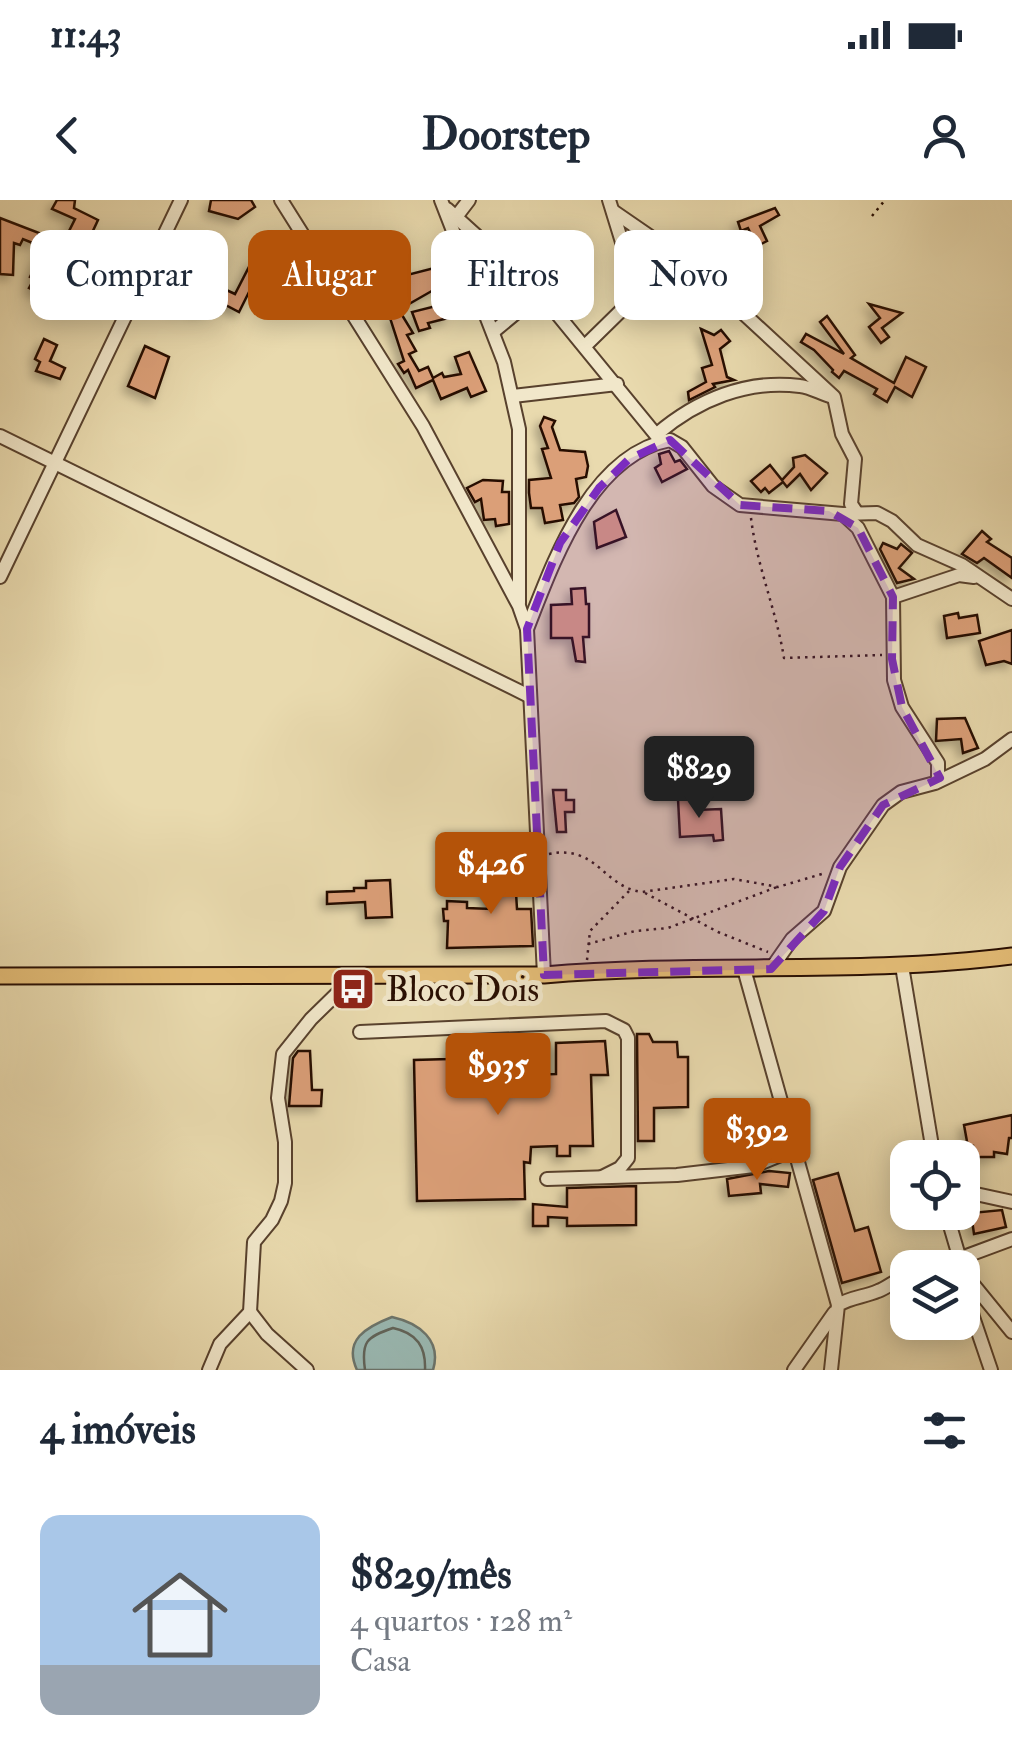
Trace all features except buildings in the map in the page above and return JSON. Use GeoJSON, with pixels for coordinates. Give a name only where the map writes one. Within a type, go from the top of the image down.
{"type":"FeatureCollection","features":[{"type":"Feature","properties":{"kind":"main road"},"geometry":{"type":"LineString","coordinates":[[2,974],[544,975],[744,969],[775,963],[902,966],[1012,956]]}},
{"type":"Feature","properties":{"kind":"street"},"geometry":{"type":"LineString","coordinates":[[0,577],[181,200]]}},
{"type":"Feature","properties":{"kind":"street"},"geometry":{"type":"LineString","coordinates":[[280,200],[424,426],[519,606],[527,629],[544,975]]}},
{"type":"Feature","properties":{"kind":"street"},"geometry":{"type":"LineString","coordinates":[[447,208],[469,200]]}},
{"type":"Feature","properties":{"kind":"street"},"geometry":{"type":"LineString","coordinates":[[586,345],[638,294],[611,206]]}},
{"type":"Feature","properties":{"kind":"street"},"geometry":{"type":"LineString","coordinates":[[611,206],[690,264],[834,397],[842,434],[855,459],[850,514],[893,597],[892,659],[902,708],[933,753],[940,774],[938,781]]}},
{"type":"Feature","properties":{"kind":"street"},"geometry":{"type":"LineString","coordinates":[[447,208],[493,332],[519,429],[519,606]]}},
{"type":"Feature","properties":{"kind":"street"},"geometry":{"type":"LineString","coordinates":[[447,208],[471,230]]}},
{"type":"Feature","properties":{"kind":"street"},"geometry":{"type":"LineString","coordinates":[[493,332],[507,320]]}},
{"type":"Feature","properties":{"kind":"street"},"geometry":{"type":"LineString","coordinates":[[564,320],[659,438],[677,442],[725,496],[749,506],[877,513],[917,545],[962,565],[1012,600]]}},
{"type":"Feature","properties":{"kind":"street"},"geometry":{"type":"LineString","coordinates":[[513,396],[617,384]]}},
{"type":"Feature","properties":{"kind":"street"},"geometry":{"type":"LineString","coordinates":[[527,629],[560,543],[598,488],[614,470],[659,438],[689,409],[730,392],[802,386],[834,397]]}},
{"type":"Feature","properties":{"kind":"street"},"geometry":{"type":"LineString","coordinates":[[0,436],[529,696]]}},
{"type":"Feature","properties":{"kind":"street"},"geometry":{"type":"LineString","coordinates":[[893,597],[958,574],[986,582]]}},
{"type":"Feature","properties":{"kind":"street"},"geometry":{"type":"LineString","coordinates":[[775,963],[792,939],[824,910],[840,867],[869,823],[893,796],[985,759],[1012,739]]}},
{"type":"Feature","properties":{"kind":"street"},"geometry":{"type":"LineString","coordinates":[[902,966],[931,1140]]}},
{"type":"Feature","properties":{"kind":"street"},"geometry":{"type":"LineString","coordinates":[[744,969],[837,1308],[830,1370]]}},
{"type":"Feature","properties":{"kind":"street"},"geometry":{"type":"LineString","coordinates":[[209,1370],[220,1344],[250,1312],[254,1242],[280,1208],[285,1183],[285,1142],[278,1098],[283,1054],[311,1019],[356,975]]}},
{"type":"Feature","properties":{"kind":"street"},"geometry":{"type":"LineString","coordinates":[[360,1032],[606,1021],[616,1024],[628,1038],[628,1158],[620,1168],[602,1177]]}},
{"type":"Feature","properties":{"kind":"street"},"geometry":{"type":"LineString","coordinates":[[547,1179],[677,1175],[754,1166],[784,1154],[792,1141]]}},
{"type":"Feature","properties":{"kind":"street"},"geometry":{"type":"LineString","coordinates":[[980,1195],[1012,1202]]}},
{"type":"Feature","properties":{"kind":"street"},"geometry":{"type":"LineString","coordinates":[[980,1257],[1012,1239]]}},
{"type":"Feature","properties":{"kind":"street"},"geometry":{"type":"LineString","coordinates":[[794,1370],[837,1308],[848,1299],[882,1290],[890,1283]]}},
{"type":"Feature","properties":{"kind":"street"},"geometry":{"type":"LineString","coordinates":[[980,1290],[1012,1332]]}},
{"type":"Feature","properties":{"kind":"street"},"geometry":{"type":"LineString","coordinates":[[250,1312],[267,1334],[307,1370]]}},
{"type":"Feature","properties":{"kind":"street"},"geometry":{"type":"LineString","coordinates":[[980,1331],[991,1370]]}},
{"type":"Feature","properties":{"kind":"path"},"geometry":{"type":"LineString","coordinates":[[872,216],[885,200]]}},
{"type":"Feature","properties":{"kind":"path"},"geometry":{"type":"LineString","coordinates":[[749,506],[756,560],[771,591],[784,658],[884,654],[892,659]]}},
{"type":"Feature","properties":{"kind":"path"},"geometry":{"type":"LineString","coordinates":[[538,857],[567,850],[587,856],[630,890],[694,916],[775,963]]}},
{"type":"Feature","properties":{"kind":"path"},"geometry":{"type":"LineString","coordinates":[[588,944],[668,928],[840,867]]}},
{"type":"Feature","properties":{"kind":"path"},"geometry":{"type":"LineString","coordinates":[[642,892],[734,879],[778,887]]}},
{"type":"Feature","properties":{"kind":"path"},"geometry":{"type":"LineString","coordinates":[[590,971],[590,932],[630,890]]}},
{"type":"Feature","properties":{"kind":"highlighted area"},"geometry":{"type":"Polygon","coordinates":[[[670,440],[740,505],[829,511],[858,528],[893,597],[892,659],[902,707],[940,778],[883,805],[840,867],[824,911],[771,969],[544,975],[527,629],[560,543],[599,488],[629,459],[670,440]]]}},
{"type":"Feature","properties":{"kind":"water"},"geometry":{"type":"Polygon","coordinates":[[[392,1317],[426,1334],[434,1350],[433,1370],[357,1370],[353,1360],[355,1343],[366,1330],[392,1317]]]}},
{"type":"Feature","properties":{"kind":"place","name":"Bloco Dois"},"geometry":{"type":"Point","coordinates":[353,989]}}]}
